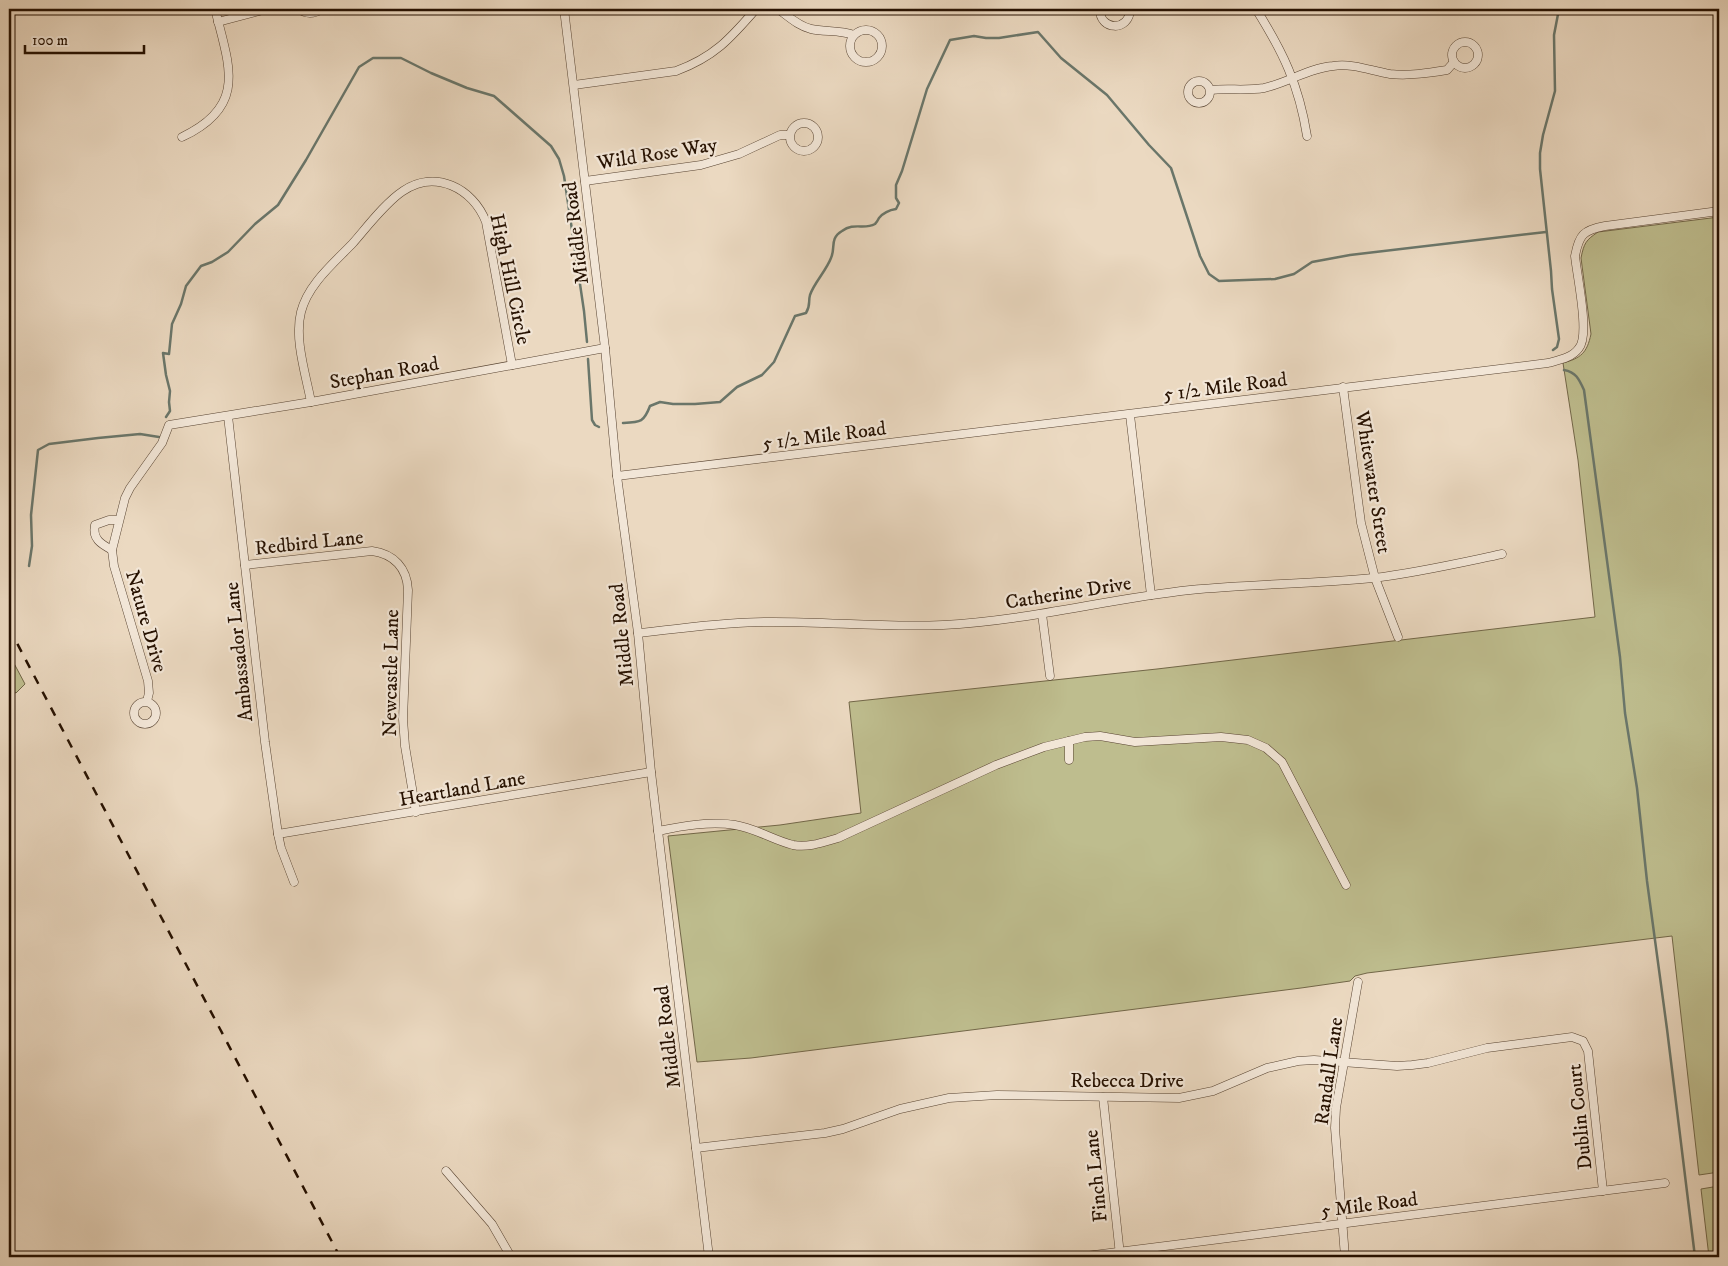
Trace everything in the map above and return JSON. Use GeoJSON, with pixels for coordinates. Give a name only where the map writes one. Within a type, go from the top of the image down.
{"type":"FeatureCollection","features":[{"type":"Feature","properties":{"kind":"street"},"geometry":{"type":"LineString","coordinates":[[182,137],[198,129],[216,114],[226,96],[229,85],[229,68],[215,9]]}},
{"type":"Feature","properties":{"kind":"street"},"geometry":{"type":"LineString","coordinates":[[218,22],[267,9]]}},
{"type":"Feature","properties":{"kind":"street"},"geometry":{"type":"LineString","coordinates":[[299,9],[311,14],[322,9]]}},
{"type":"Feature","properties":{"kind":"street","name":"Middle Road"},"geometry":{"type":"LineString","coordinates":[[564,9],[605,348],[617,476],[638,633],[651,772],[709,1257]]}},
{"type":"Feature","properties":{"kind":"street"},"geometry":{"type":"LineString","coordinates":[[574,85],[676,72],[688,67],[719,48],[734,35],[756,9]]}},
{"type":"Feature","properties":{"kind":"street"},"geometry":{"type":"LineString","coordinates":[[778,9],[804,27],[812,29],[854,35],[863,30],[873,31],[878,35],[882,44],[880,55],[866,62],[856,59],[850,45],[854,35]]}},
{"type":"Feature","properties":{"kind":"street"},"geometry":{"type":"LineString","coordinates":[[1100,9],[1101,18],[1104,22],[1113,26],[1123,24],[1129,16],[1130,9]]}},
{"type":"Feature","properties":{"kind":"street"},"geometry":{"type":"LineString","coordinates":[[1256,9],[1284,56],[1301,102],[1308,136]]}},
{"type":"Feature","properties":{"kind":"street"},"geometry":{"type":"LineString","coordinates":[[1210,90],[1227,88],[1253,90],[1265,88],[1321,68],[1333,66],[1345,65],[1402,75],[1447,70],[1454,62]]}},
{"type":"Feature","properties":{"kind":"street","name":"Wild Rose Way"},"geometry":{"type":"LineString","coordinates":[[585,181],[701,165],[739,154],[780,135],[790,135]]}},
{"type":"Feature","properties":{"kind":"street","name":"High Hill Circle"},"geometry":{"type":"LineString","coordinates":[[311,402],[299,338],[301,313],[305,301],[319,280],[396,196],[413,185],[423,182],[443,182],[453,185],[470,196],[482,212],[486,222],[512,365]]}},
{"type":"Feature","properties":{"kind":"street","name":"5 1/2 Mile Road"},"geometry":{"type":"LineString","coordinates":[[617,476],[1548,363],[1572,355],[1584,340],[1575,256],[1582,234],[1592,228],[1719,211]]}},
{"type":"Feature","properties":{"kind":"street","name":"Stephan Road"},"geometry":{"type":"LineString","coordinates":[[169,425],[311,402],[605,348]]}},
{"type":"Feature","properties":{"kind":"street","name":"Whitewater Street"},"geometry":{"type":"LineString","coordinates":[[1343,387],[1361,523],[1375,578],[1398,637]]}},
{"type":"Feature","properties":{"kind":"street"},"geometry":{"type":"LineString","coordinates":[[1130,415],[1150,595]]}},
{"type":"Feature","properties":{"kind":"street","name":"Ambassador Lane"},"geometry":{"type":"LineString","coordinates":[[228,416],[265,742],[278,834],[281,848],[294,882]]}},
{"type":"Feature","properties":{"kind":"street","name":"Nature Drive"},"geometry":{"type":"LineString","coordinates":[[147,701],[149,693],[148,681],[114,566],[112,550],[125,498],[162,443],[169,425]]}},
{"type":"Feature","properties":{"kind":"street","name":"Nature Drive"},"geometry":{"type":"LineString","coordinates":[[112,550],[99,542],[95,537],[95,525],[109,520],[118,520]]}},
{"type":"Feature","properties":{"kind":"street","name":"Redbird Lane"},"geometry":{"type":"LineString","coordinates":[[245,565],[372,551],[388,555],[401,566]]}},
{"type":"Feature","properties":{"kind":"street","name":"Catherine Drive"},"geometry":{"type":"LineString","coordinates":[[638,633],[730,623],[762,622],[907,626],[984,622],[1150,595],[1240,586],[1375,578],[1502,554]]}},
{"type":"Feature","properties":{"kind":"street","name":"Newcastle Lane"},"geometry":{"type":"LineString","coordinates":[[401,566],[408,581],[403,719],[405,746],[416,812]]}},
{"type":"Feature","properties":{"kind":"street"},"geometry":{"type":"LineString","coordinates":[[1042,614],[1050,676]]}},
{"type":"Feature","properties":{"kind":"street"},"geometry":{"type":"LineString","coordinates":[[658,831],[707,824],[734,825],[794,845],[816,845],[838,838],[996,765],[1044,747],[1100,736],[1135,742],[1221,736],[1248,740],[1266,748],[1282,762],[1346,886]]}},
{"type":"Feature","properties":{"kind":"street"},"geometry":{"type":"LineString","coordinates":[[1069,741],[1069,760]]}},
{"type":"Feature","properties":{"kind":"street","name":"Heartland Lane"},"geometry":{"type":"LineString","coordinates":[[278,834],[651,772]]}},
{"type":"Feature","properties":{"kind":"street","name":"Randall Lane"},"geometry":{"type":"LineString","coordinates":[[1345,1257],[1335,1128],[1336,1108],[1358,982]]}},
{"type":"Feature","properties":{"kind":"street","name":"Rebecca Drive"},"geometry":{"type":"LineString","coordinates":[[696,1148],[825,1133],[843,1129],[900,1109],[949,1098],[996,1096],[1169,1098],[1197,1096],[1267,1068],[1282,1064],[1314,1060],[1397,1066],[1412,1065],[1500,1046],[1572,1037],[1585,1038]]}},
{"type":"Feature","properties":{"kind":"street","name":"Dublin Court"},"geometry":{"type":"LineString","coordinates":[[1585,1038],[1603,1191]]}},
{"type":"Feature","properties":{"kind":"street","name":"Finch Lane"},"geometry":{"type":"LineString","coordinates":[[1102,1097],[1120,1255]]}},
{"type":"Feature","properties":{"kind":"street"},"geometry":{"type":"LineString","coordinates":[[446,1171],[492,1224],[511,1257]]}},
{"type":"Feature","properties":{"kind":"street","name":"5 Mile Road"},"geometry":{"type":"LineString","coordinates":[[1078,1257],[1120,1255],[1341,1224],[1665,1183]]}},
{"type":"Feature","properties":{"kind":"shaded area"},"geometry":{"type":"Polygon","coordinates":[[[1719,217],[1719,1172],[1699,1175],[1672,936],[1367,973],[1355,976],[1350,981],[1301,988],[751,1058],[697,1062],[668,836],[780,825],[861,813],[849,702],[1157,669],[1595,617],[1578,460],[1563,363],[1582,354],[1591,334],[1581,258],[1583,249],[1586,242],[1598,232],[1719,217]]]}},
{"type":"Feature","properties":{"kind":"shaded area"},"geometry":{"type":"Polygon","coordinates":[[[9,654],[25,684],[16,693],[9,690],[9,654]]]}},
{"type":"Feature","properties":{"kind":"shaded area"},"geometry":{"type":"Polygon","coordinates":[[[1719,1186],[1719,1257],[1709,1257],[1701,1189],[1719,1186]]]}},
{"type":"Feature","properties":{"kind":"waterway"},"geometry":{"type":"LineString","coordinates":[[1553,350],[1557,347],[1559,339],[1552,289],[1540,153],[1555,91],[1554,35],[1559,9]]}},
{"type":"Feature","properties":{"kind":"waterway"},"geometry":{"type":"LineString","coordinates":[[623,423],[641,420],[646,415],[650,406],[660,402],[673,404],[720,402],[737,387],[762,375],[774,362],[795,316],[806,313],[808,310],[809,297],[831,258],[834,240],[838,234],[846,228],[871,226],[885,213],[896,209],[899,203],[896,198],[896,185],[927,89],[950,40],[974,36],[999,38],[1038,32],[1061,58],[1107,95],[1171,168],[1200,256],[1209,274],[1219,281],[1275,279],[1294,274],[1312,262],[1350,255],[1546,232]]}},
{"type":"Feature","properties":{"kind":"waterway"},"geometry":{"type":"LineString","coordinates":[[166,417],[170,411],[170,391],[163,353],[169,354],[172,324],[181,304],[186,286],[201,266],[212,262],[228,252],[255,224],[278,205],[359,67],[373,58],[401,58],[467,88],[494,96],[551,146],[559,159],[564,176],[587,342]]}},
{"type":"Feature","properties":{"kind":"waterway"},"geometry":{"type":"LineString","coordinates":[[588,359],[592,420],[599,427]]}},
{"type":"Feature","properties":{"kind":"waterway"},"geometry":{"type":"LineString","coordinates":[[1564,370],[1571,372],[1577,377],[1584,390],[1620,657],[1625,713],[1637,788],[1695,1257]]}},
{"type":"Feature","properties":{"kind":"waterway"},"geometry":{"type":"LineString","coordinates":[[29,566],[32,546],[31,515],[38,450],[49,444],[98,438],[140,434],[159,437]]}},
{"type":"Feature","properties":{"kind":"railway"},"geometry":{"type":"LineString","coordinates":[[9,628],[340,1257]]}}]}
